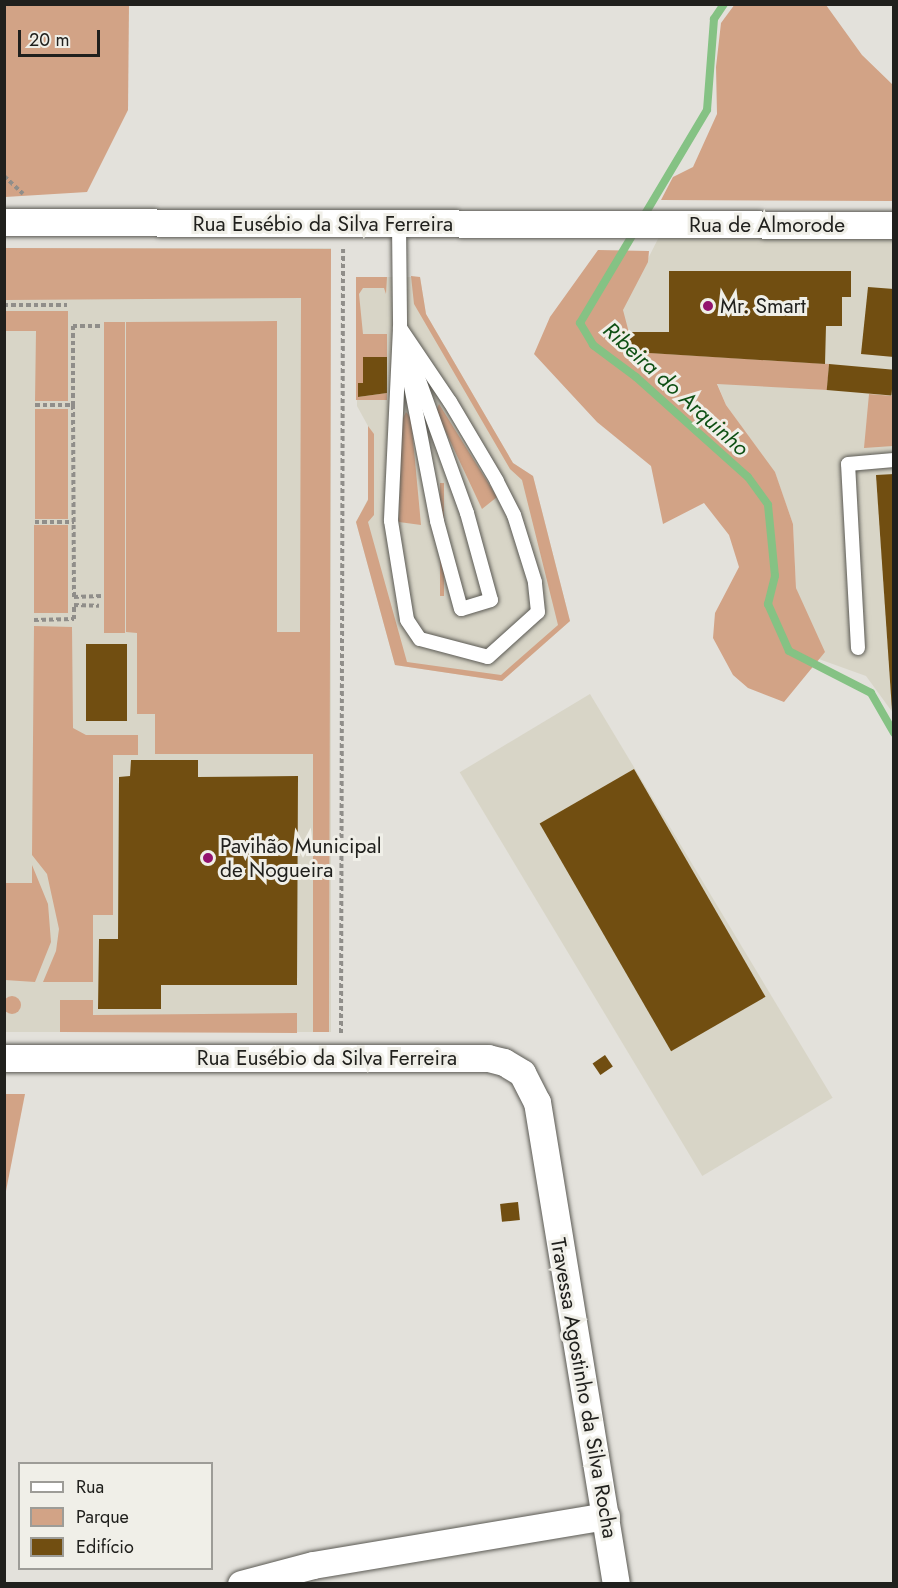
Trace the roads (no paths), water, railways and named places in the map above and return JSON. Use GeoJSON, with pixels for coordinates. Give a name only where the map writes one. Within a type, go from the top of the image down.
{"type":"FeatureCollection","features":[{"type":"Feature","properties":{"kind":"street","name":"Rua Eusébio da Silva Ferreira"},"geometry":{"type":"LineString","coordinates":[[4,222],[640,225]]}},
{"type":"Feature","properties":{"kind":"street","name":"Rua de Almorode"},"geometry":{"type":"LineString","coordinates":[[640,225],[894,225]]}},
{"type":"Feature","properties":{"kind":"street","name":"Rua Eusébio da Silva Ferreira"},"geometry":{"type":"LineString","coordinates":[[4,1058],[488,1058],[513,1066],[535,1092],[551,1192]]}},
{"type":"Feature","properties":{"kind":"street","name":"Travessa Agostinho da Silva Rocha"},"geometry":{"type":"LineString","coordinates":[[551,1192],[616,1584]]}},
{"type":"Feature","properties":{"kind":"street"},"geometry":{"type":"LineString","coordinates":[[241,1584],[313,1565],[606,1516]]}},
{"type":"Feature","properties":{"kind":"street"},"geometry":{"type":"LineString","coordinates":[[280,1584],[313,1565]]}},
{"type":"Feature","properties":{"kind":"lane"},"geometry":{"type":"LineString","coordinates":[[399,224],[400,328],[391,521],[407,620],[420,639],[488,657],[537,612],[535,582],[514,515],[497,481],[450,402],[400,328]]}},
{"type":"Feature","properties":{"kind":"lane"},"geometry":{"type":"LineString","coordinates":[[400,328],[467,513],[491,600],[461,609],[437,521],[400,328]]}},
{"type":"Feature","properties":{"kind":"lane"},"geometry":{"type":"LineString","coordinates":[[858,648],[848,464],[894,460]]}},
{"type":"Feature","properties":{"kind":"waterway","name":"Ribeira do Arquinho"},"geometry":{"type":"LineString","coordinates":[[724,4],[714,19],[707,110],[580,323],[593,345],[636,377],[748,477],[768,505],[775,576],[768,604],[789,651],[871,693],[894,733]]}},
{"type":"Feature","properties":{"kind":"place","name":"Mr. Smart"},"geometry":{"type":"Point","coordinates":[708,306]}},
{"type":"Feature","properties":{"kind":"place","name":"Pavihão Municipal de Nogueira"},"geometry":{"type":"Point","coordinates":[208,858]}}]}
